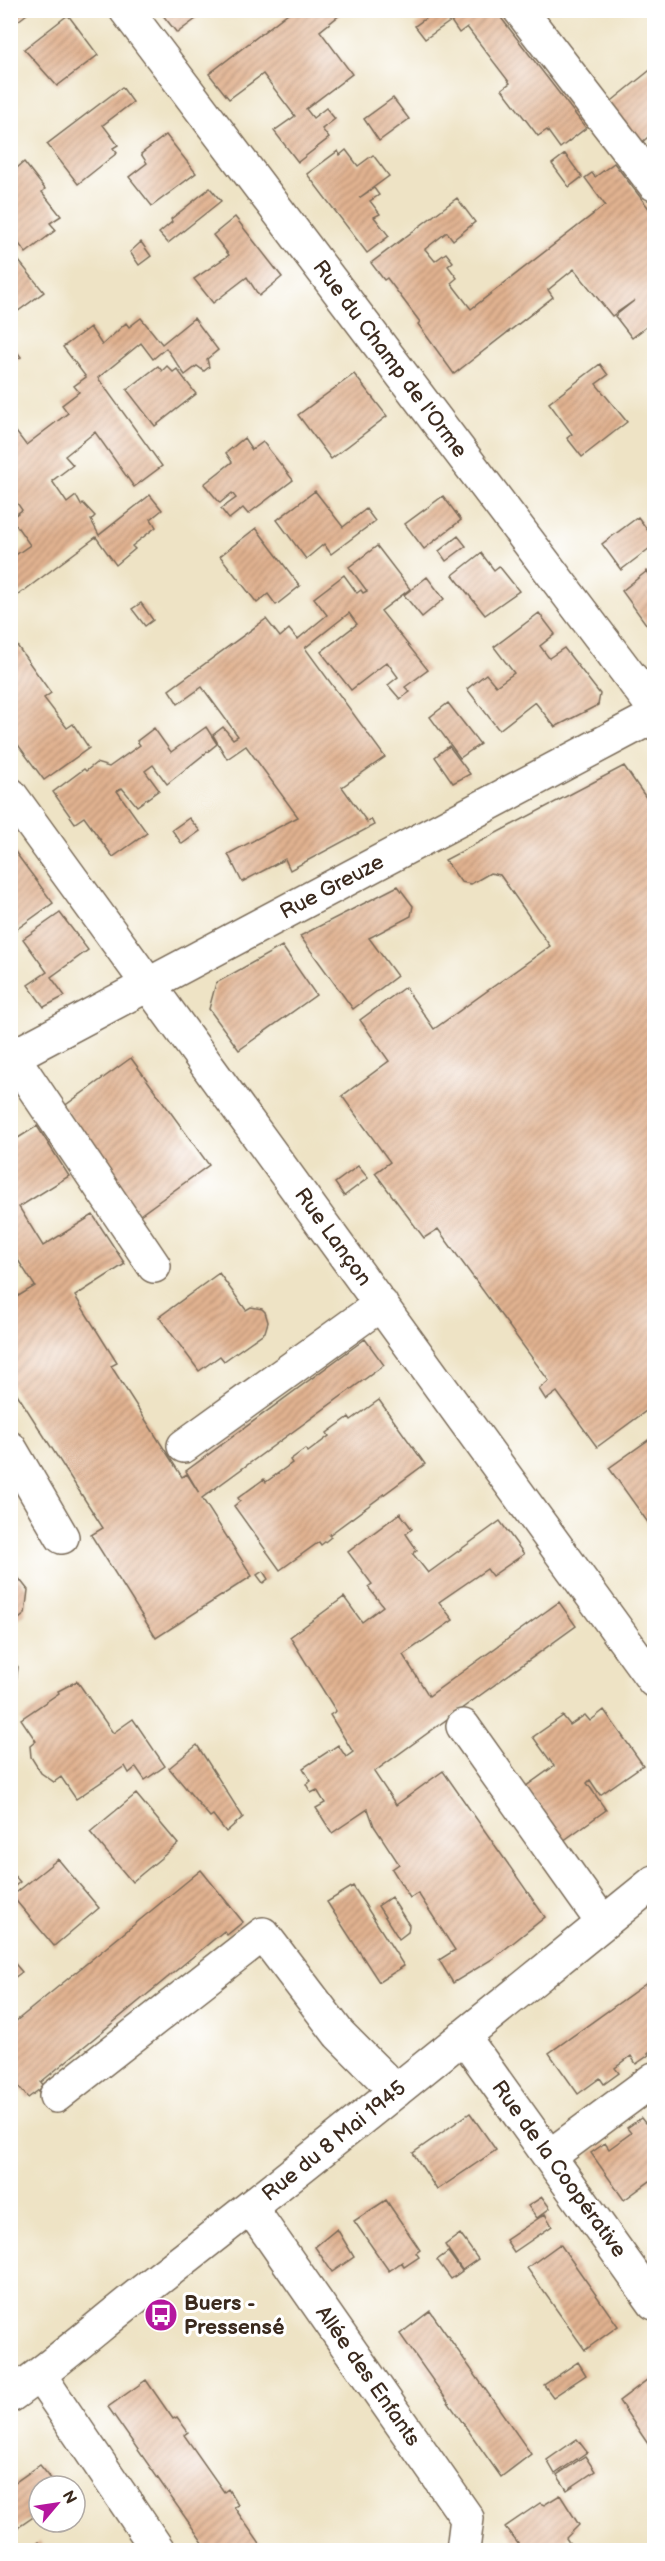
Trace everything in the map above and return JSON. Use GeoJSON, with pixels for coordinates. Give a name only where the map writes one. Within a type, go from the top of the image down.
{"type":"FeatureCollection","features":[{"type":"Feature","properties":{"kind":"street","name":"Rue du Champ de l'Orme"},"geometry":{"type":"LineString","coordinates":[[126,10],[654,708]]}},
{"type":"Feature","properties":{"kind":"street"},"geometry":{"type":"LineString","coordinates":[[520,10],[651,171]]}},
{"type":"Feature","properties":{"kind":"street","name":"Rue Greuze"},"geometry":{"type":"LineString","coordinates":[[12,1058],[654,716]]}},
{"type":"Feature","properties":{"kind":"street","name":"Rue Lançon"},"geometry":{"type":"LineString","coordinates":[[10,794],[654,1681]]}},
{"type":"Feature","properties":{"kind":"street"},"geometry":{"type":"LineString","coordinates":[[12,1058],[154,1266]]}},
{"type":"Feature","properties":{"kind":"street"},"geometry":{"type":"LineString","coordinates":[[184,1446],[381,1304]]}},
{"type":"Feature","properties":{"kind":"street"},"geometry":{"type":"LineString","coordinates":[[10,1448],[62,1537]]}},
{"type":"Feature","properties":{"kind":"street"},"geometry":{"type":"LineString","coordinates":[[463,1726],[603,1923]]}},
{"type":"Feature","properties":{"kind":"street","name":"Rue du 8 Mai 1945"},"geometry":{"type":"LineString","coordinates":[[10,2396],[40,2376],[142,2292],[251,2208],[654,1882]]}},
{"type":"Feature","properties":{"kind":"street"},"geometry":{"type":"LineString","coordinates":[[56,2096],[262,1934],[339,2034],[396,2091]]}},
{"type":"Feature","properties":{"kind":"street","name":"Rue de la Coopérative"},"geometry":{"type":"LineString","coordinates":[[464,2036],[654,2303]]}},
{"type":"Feature","properties":{"kind":"street"},"geometry":{"type":"LineString","coordinates":[[550,2157],[654,2079]]}},
{"type":"Feature","properties":{"kind":"street","name":"Allée des Enfants"},"geometry":{"type":"LineString","coordinates":[[251,2208],[467,2518],[463,2550]]}},
{"type":"Feature","properties":{"kind":"street"},"geometry":{"type":"LineString","coordinates":[[40,2376],[158,2550]]}},
{"type":"Feature","properties":{"kind":"building"},"geometry":{"type":"Polygon","coordinates":[[[10,10],[32,10],[18,21],[10,10]]]}},
{"type":"Feature","properties":{"kind":"building"},"geometry":{"type":"Polygon","coordinates":[[[166,10],[208,10],[177,33],[162,14],[166,10]]]}},
{"type":"Feature","properties":{"kind":"building"},"geometry":{"type":"Polygon","coordinates":[[[292,10],[346,10],[320,31],[352,74],[306,109],[313,118],[326,108],[335,119],[322,129],[329,138],[298,162],[274,131],[295,116],[263,74],[229,99],[209,74],[292,10]]]}},
{"type":"Feature","properties":{"kind":"building"},"geometry":{"type":"Polygon","coordinates":[[[432,10],[495,10],[586,128],[560,148],[547,130],[538,136],[502,89],[510,83],[467,27],[459,33],[451,21],[425,39],[415,26],[433,13],[432,10]]]}},
{"type":"Feature","properties":{"kind":"building"},"geometry":{"type":"Polygon","coordinates":[[[68,15],[98,55],[57,86],[24,49],[68,15]]]}},
{"type":"Feature","properties":{"kind":"building"},"geometry":{"type":"Polygon","coordinates":[[[654,67],[654,132],[640,144],[608,104],[654,67]]]}},
{"type":"Feature","properties":{"kind":"building"},"geometry":{"type":"Polygon","coordinates":[[[122,87],[133,102],[103,125],[118,145],[113,148],[117,153],[78,184],[47,144],[122,87]]]}},
{"type":"Feature","properties":{"kind":"building"},"geometry":{"type":"Polygon","coordinates":[[[393,98],[409,119],[379,141],[364,119],[393,98]]]}},
{"type":"Feature","properties":{"kind":"building"},"geometry":{"type":"Polygon","coordinates":[[[166,135],[196,173],[152,206],[129,177],[147,163],[141,154],[166,135]]]}},
{"type":"Feature","properties":{"kind":"building"},"geometry":{"type":"Polygon","coordinates":[[[346,150],[358,166],[373,155],[389,176],[359,198],[374,188],[379,195],[370,201],[380,214],[374,217],[389,236],[367,253],[307,174],[338,151],[340,155],[346,150]]]}},
{"type":"Feature","properties":{"kind":"building"},"geometry":{"type":"Polygon","coordinates":[[[565,154],[582,177],[569,187],[552,164],[565,154]]]}},
{"type":"Feature","properties":{"kind":"building"},"geometry":{"type":"Polygon","coordinates":[[[24,162],[45,189],[42,192],[61,216],[50,223],[56,230],[26,253],[13,236],[10,238],[10,177],[13,175],[11,173],[24,162]]]}},
{"type":"Feature","properties":{"kind":"building"},"geometry":{"type":"Polygon","coordinates":[[[614,163],[654,215],[654,321],[632,338],[615,316],[635,300],[612,316],[574,269],[548,290],[553,297],[454,374],[418,324],[420,322],[387,278],[384,280],[371,263],[457,198],[475,222],[453,240],[447,232],[425,249],[435,261],[446,253],[453,262],[448,266],[457,278],[451,283],[471,309],[605,205],[585,178],[592,173],[595,177],[614,163]]]}},
{"type":"Feature","properties":{"kind":"building"},"geometry":{"type":"Polygon","coordinates":[[[210,188],[221,201],[168,243],[159,233],[172,222],[171,219],[210,188]]]}},
{"type":"Feature","properties":{"kind":"building"},"geometry":{"type":"Polygon","coordinates":[[[235,217],[282,277],[259,296],[247,277],[213,303],[194,279],[229,255],[213,235],[235,217]]]}},
{"type":"Feature","properties":{"kind":"building"},"geometry":{"type":"Polygon","coordinates":[[[141,242],[151,256],[139,265],[130,252],[141,242]]]}},
{"type":"Feature","properties":{"kind":"building"},"geometry":{"type":"Polygon","coordinates":[[[10,250],[44,292],[10,317],[10,250]]]}},
{"type":"Feature","properties":{"kind":"building"},"geometry":{"type":"Polygon","coordinates":[[[141,318],[162,344],[194,318],[218,350],[207,359],[209,367],[204,371],[197,366],[185,375],[166,348],[153,359],[141,343],[98,378],[162,466],[134,487],[95,432],[65,456],[73,465],[52,481],[67,503],[76,496],[81,505],[83,503],[95,516],[91,520],[99,535],[150,495],[162,510],[151,519],[156,527],[132,546],[135,549],[116,565],[96,537],[10,601],[10,559],[30,545],[11,518],[22,510],[10,493],[10,424],[26,445],[68,413],[62,405],[79,392],[74,386],[86,377],[63,347],[90,327],[102,345],[126,323],[129,327],[141,318]]]}},
{"type":"Feature","properties":{"kind":"building"},"geometry":{"type":"Polygon","coordinates":[[[10,342],[21,357],[13,362],[10,359],[10,342]]]}},
{"type":"Feature","properties":{"kind":"building"},"geometry":{"type":"Polygon","coordinates":[[[600,364],[608,375],[596,384],[627,422],[582,457],[567,438],[572,434],[549,403],[600,364]]]}},
{"type":"Feature","properties":{"kind":"building"},"geometry":{"type":"Polygon","coordinates":[[[158,366],[162,371],[167,366],[173,372],[177,369],[196,394],[155,426],[127,390],[158,366]]]}},
{"type":"Feature","properties":{"kind":"building"},"geometry":{"type":"Polygon","coordinates":[[[354,374],[387,416],[331,459],[298,415],[354,374]]]}},
{"type":"Feature","properties":{"kind":"building"},"geometry":{"type":"Polygon","coordinates":[[[244,438],[252,450],[263,442],[293,480],[248,514],[243,508],[229,519],[221,509],[236,498],[232,493],[220,503],[204,484],[232,462],[226,453],[244,438]]]}},
{"type":"Feature","properties":{"kind":"building"},"geometry":{"type":"Polygon","coordinates":[[[315,491],[343,527],[366,509],[375,521],[331,554],[324,544],[306,559],[277,520],[315,491]]]}},
{"type":"Feature","properties":{"kind":"building"},"geometry":{"type":"Polygon","coordinates":[[[443,496],[461,520],[424,549],[405,524],[443,496]]]}},
{"type":"Feature","properties":{"kind":"building"},"geometry":{"type":"Polygon","coordinates":[[[638,517],[654,539],[654,545],[621,570],[602,544],[638,517]]]}},
{"type":"Feature","properties":{"kind":"building"},"geometry":{"type":"Polygon","coordinates":[[[256,528],[300,586],[276,605],[268,594],[257,603],[220,556],[256,528]]]}},
{"type":"Feature","properties":{"kind":"building"},"geometry":{"type":"Polygon","coordinates":[[[458,536],[466,546],[446,561],[439,551],[458,536]]]}},
{"type":"Feature","properties":{"kind":"building"},"geometry":{"type":"Polygon","coordinates":[[[377,546],[410,589],[381,611],[428,670],[405,687],[410,692],[400,699],[388,685],[398,677],[387,662],[351,690],[321,652],[357,624],[349,613],[305,648],[385,757],[342,787],[367,822],[371,819],[374,825],[290,870],[285,859],[242,882],[228,854],[298,817],[246,746],[227,759],[213,735],[223,727],[233,739],[238,736],[202,687],[178,704],[169,690],[266,619],[280,637],[289,629],[297,639],[299,638],[327,615],[314,598],[344,575],[357,593],[361,590],[363,593],[367,591],[349,567],[377,546]]]}},
{"type":"Feature","properties":{"kind":"building"},"geometry":{"type":"Polygon","coordinates":[[[481,553],[494,570],[499,566],[519,591],[485,615],[453,575],[481,553]]]}},
{"type":"Feature","properties":{"kind":"building"},"geometry":{"type":"Polygon","coordinates":[[[647,571],[654,581],[654,635],[622,591],[647,571]]]}},
{"type":"Feature","properties":{"kind":"building"},"geometry":{"type":"Polygon","coordinates":[[[427,577],[444,599],[422,617],[404,595],[427,577]]]}},
{"type":"Feature","properties":{"kind":"building"},"geometry":{"type":"Polygon","coordinates":[[[141,603],[153,620],[145,626],[132,609],[141,603]]]}},
{"type":"Feature","properties":{"kind":"building"},"geometry":{"type":"Polygon","coordinates":[[[539,613],[555,634],[540,646],[549,658],[564,648],[600,694],[598,705],[555,727],[535,702],[499,730],[467,689],[486,674],[496,686],[514,673],[494,647],[539,613]]]}},
{"type":"Feature","properties":{"kind":"building"},"geometry":{"type":"Polygon","coordinates":[[[13,640],[51,693],[44,698],[67,728],[73,724],[89,748],[44,780],[10,734],[10,721],[16,717],[10,709],[10,641],[13,640]]]}},
{"type":"Feature","properties":{"kind":"building"},"geometry":{"type":"Polygon","coordinates":[[[448,703],[480,744],[460,758],[430,717],[448,703]]]}},
{"type":"Feature","properties":{"kind":"building"},"geometry":{"type":"Polygon","coordinates":[[[206,727],[217,744],[167,784],[153,765],[145,771],[159,790],[137,806],[122,788],[117,791],[147,833],[113,857],[84,817],[75,823],[53,792],[96,763],[109,767],[140,745],[137,741],[154,728],[171,752],[206,727]]]}},
{"type":"Feature","properties":{"kind":"building"},"geometry":{"type":"Polygon","coordinates":[[[449,746],[470,774],[453,783],[435,757],[449,746]]]}},
{"type":"Feature","properties":{"kind":"building"},"geometry":{"type":"Polygon","coordinates":[[[624,766],[654,809],[654,1405],[597,1447],[557,1392],[546,1400],[539,1389],[549,1381],[438,1229],[424,1238],[375,1173],[390,1162],[342,1096],[389,1061],[360,1020],[405,987],[434,1029],[550,946],[500,875],[490,873],[471,884],[461,882],[445,860],[624,766]]]}},
{"type":"Feature","properties":{"kind":"building"},"geometry":{"type":"Polygon","coordinates":[[[189,818],[200,831],[182,844],[172,830],[189,818]]]}},
{"type":"Feature","properties":{"kind":"building"},"geometry":{"type":"Polygon","coordinates":[[[10,845],[53,903],[10,934],[10,845]]]}},
{"type":"Feature","properties":{"kind":"building"},"geometry":{"type":"Polygon","coordinates":[[[398,886],[413,906],[411,916],[369,938],[397,976],[353,1009],[300,936],[398,886]]]}},
{"type":"Feature","properties":{"kind":"building"},"geometry":{"type":"Polygon","coordinates":[[[60,913],[88,950],[51,977],[65,996],[44,1007],[28,985],[47,972],[23,939],[60,913]]]}},
{"type":"Feature","properties":{"kind":"building"},"geometry":{"type":"Polygon","coordinates":[[[282,946],[316,995],[239,1050],[209,1009],[216,983],[282,946]]]}},
{"type":"Feature","properties":{"kind":"building"},"geometry":{"type":"Polygon","coordinates":[[[131,1058],[209,1165],[140,1215],[63,1107],[131,1058]]]}},
{"type":"Feature","properties":{"kind":"building"},"geometry":{"type":"Polygon","coordinates":[[[37,1126],[69,1176],[19,1207],[43,1246],[93,1215],[125,1264],[75,1296],[117,1363],[111,1366],[182,1477],[187,1474],[199,1493],[186,1471],[365,1339],[384,1365],[202,1498],[252,1576],[156,1638],[91,1535],[103,1528],[10,1383],[10,1301],[35,1286],[10,1248],[10,1143],[37,1126]]]}},
{"type":"Feature","properties":{"kind":"building"},"geometry":{"type":"Polygon","coordinates":[[[358,1166],[368,1178],[344,1196],[335,1183],[358,1166]]]}},
{"type":"Feature","properties":{"kind":"building"},"geometry":{"type":"Polygon","coordinates":[[[219,1273],[246,1310],[251,1307],[262,1309],[268,1322],[265,1332],[224,1361],[220,1356],[199,1371],[159,1317],[219,1273]]]}},
{"type":"Feature","properties":{"kind":"building"},"geometry":{"type":"Polygon","coordinates":[[[379,1400],[425,1464],[329,1535],[331,1537],[321,1545],[319,1542],[280,1570],[234,1506],[240,1501],[238,1498],[264,1479],[266,1482],[292,1463],[290,1460],[305,1449],[308,1452],[329,1436],[327,1433],[349,1417],[351,1420],[379,1400]]]}},
{"type":"Feature","properties":{"kind":"building"},"geometry":{"type":"Polygon","coordinates":[[[654,1436],[654,1531],[609,1468],[654,1436]]]}},
{"type":"Feature","properties":{"kind":"building"},"geometry":{"type":"Polygon","coordinates":[[[400,1513],[412,1529],[406,1534],[417,1550],[413,1554],[428,1573],[500,1521],[524,1554],[492,1576],[487,1569],[439,1602],[453,1620],[403,1655],[429,1696],[559,1602],[576,1626],[374,1772],[396,1805],[443,1771],[545,1917],[494,1958],[453,1983],[439,1960],[455,1950],[418,1893],[410,1898],[392,1869],[399,1864],[374,1826],[368,1809],[332,1833],[316,1808],[325,1803],[317,1790],[311,1793],[306,1784],[311,1781],[303,1768],[338,1745],[346,1757],[353,1752],[330,1715],[336,1711],[290,1637],[344,1597],[362,1622],[383,1606],[368,1587],[372,1584],[348,1552],[400,1513]]]}},
{"type":"Feature","properties":{"kind":"building"},"geometry":{"type":"Polygon","coordinates":[[[10,1567],[28,1590],[25,1614],[10,1626],[10,1567]]]}},
{"type":"Feature","properties":{"kind":"building"},"geometry":{"type":"Polygon","coordinates":[[[263,1571],[268,1579],[263,1583],[257,1575],[263,1571]]]}},
{"type":"Feature","properties":{"kind":"building"},"geometry":{"type":"Polygon","coordinates":[[[10,1657],[18,1667],[15,1689],[10,1693],[10,1657]]]}},
{"type":"Feature","properties":{"kind":"building"},"geometry":{"type":"Polygon","coordinates":[[[77,1681],[113,1733],[133,1719],[165,1766],[145,1780],[136,1767],[129,1773],[125,1766],[76,1799],[61,1777],[54,1782],[41,1773],[31,1757],[30,1746],[36,1741],[21,1719],[59,1693],[58,1691],[77,1681]]]}},
{"type":"Feature","properties":{"kind":"building"},"geometry":{"type":"Polygon","coordinates":[[[604,1710],[643,1765],[600,1795],[590,1780],[587,1783],[606,1810],[563,1841],[525,1787],[554,1766],[533,1737],[563,1716],[570,1725],[585,1715],[590,1721],[604,1710]]]}},
{"type":"Feature","properties":{"kind":"building"},"geometry":{"type":"Polygon","coordinates":[[[197,1745],[243,1817],[226,1832],[213,1815],[210,1817],[169,1768],[197,1745]]]}},
{"type":"Feature","properties":{"kind":"building"},"geometry":{"type":"Polygon","coordinates":[[[136,1794],[178,1844],[132,1882],[90,1832],[136,1794]]]}},
{"type":"Feature","properties":{"kind":"building"},"geometry":{"type":"Polygon","coordinates":[[[58,1859],[99,1908],[54,1946],[12,1896],[58,1859]]]}},
{"type":"Feature","properties":{"kind":"building"},"geometry":{"type":"Polygon","coordinates":[[[201,1870],[243,1922],[227,1935],[224,1931],[41,2082],[44,2086],[28,2098],[16,2083],[10,2088],[10,2026],[201,1870]]]}},
{"type":"Feature","properties":{"kind":"building"},"geometry":{"type":"Polygon","coordinates":[[[10,1871],[20,1882],[10,1890],[10,1871]]]}},
{"type":"Feature","properties":{"kind":"building"},"geometry":{"type":"Polygon","coordinates":[[[353,1886],[404,1966],[379,1982],[327,1902],[353,1886]]]}},
{"type":"Feature","properties":{"kind":"building"},"geometry":{"type":"Polygon","coordinates":[[[391,1897],[409,1925],[408,1932],[399,1939],[378,1906],[391,1897]]]}},
{"type":"Feature","properties":{"kind":"building"},"geometry":{"type":"Polygon","coordinates":[[[10,1958],[22,1972],[10,1981],[10,1958]]]}},
{"type":"Feature","properties":{"kind":"building"},"geometry":{"type":"Polygon","coordinates":[[[651,1980],[654,1984],[654,2048],[648,2053],[649,2055],[636,2064],[631,2056],[615,2068],[619,2073],[604,2084],[600,2078],[578,2094],[549,2053],[651,1980]]]}},
{"type":"Feature","properties":{"kind":"building"},"geometry":{"type":"Polygon","coordinates":[[[470,2113],[496,2150],[437,2190],[413,2153],[470,2113]]]}},
{"type":"Feature","properties":{"kind":"building"},"geometry":{"type":"Polygon","coordinates":[[[654,2116],[654,2178],[624,2200],[591,2153],[605,2143],[609,2149],[631,2133],[627,2128],[641,2118],[645,2123],[654,2116]]]}},
{"type":"Feature","properties":{"kind":"building"},"geometry":{"type":"Polygon","coordinates":[[[542,2197],[550,2208],[537,2218],[528,2206],[542,2197]]]}},
{"type":"Feature","properties":{"kind":"building"},"geometry":{"type":"Polygon","coordinates":[[[386,2200],[420,2250],[416,2253],[419,2257],[404,2267],[402,2262],[389,2271],[354,2221],[386,2200]]]}},
{"type":"Feature","properties":{"kind":"building"},"geometry":{"type":"Polygon","coordinates":[[[545,2214],[552,2226],[514,2252],[506,2240],[545,2214]]]}},
{"type":"Feature","properties":{"kind":"building"},"geometry":{"type":"Polygon","coordinates":[[[337,2229],[354,2257],[332,2272],[315,2247],[337,2229]]]}},
{"type":"Feature","properties":{"kind":"building"},"geometry":{"type":"Polygon","coordinates":[[[460,2234],[478,2259],[462,2270],[445,2245],[460,2234]]]}},
{"type":"Feature","properties":{"kind":"building"},"geometry":{"type":"Polygon","coordinates":[[[560,2244],[618,2326],[585,2350],[527,2268],[560,2244]]]}},
{"type":"Feature","properties":{"kind":"building"},"geometry":{"type":"Polygon","coordinates":[[[448,2252],[462,2271],[451,2279],[437,2260],[448,2252]]]}},
{"type":"Feature","properties":{"kind":"building"},"geometry":{"type":"Polygon","coordinates":[[[430,2311],[531,2454],[501,2477],[400,2334],[430,2311]]]}},
{"type":"Feature","properties":{"kind":"building"},"geometry":{"type":"Polygon","coordinates":[[[578,2362],[586,2375],[553,2397],[544,2385],[578,2362]]]}},
{"type":"Feature","properties":{"kind":"building"},"geometry":{"type":"Polygon","coordinates":[[[651,2377],[654,2379],[654,2453],[619,2401],[651,2377]]]}},
{"type":"Feature","properties":{"kind":"building"},"geometry":{"type":"Polygon","coordinates":[[[146,2380],[173,2419],[177,2417],[188,2432],[184,2435],[224,2492],[228,2489],[238,2505],[234,2507],[264,2550],[208,2550],[108,2407],[146,2380]]]}},
{"type":"Feature","properties":{"kind":"building"},"geometry":{"type":"Polygon","coordinates":[[[577,2439],[587,2452],[555,2474],[547,2460],[577,2439]]]}},
{"type":"Feature","properties":{"kind":"building"},"geometry":{"type":"Polygon","coordinates":[[[585,2456],[595,2471],[567,2490],[557,2475],[585,2456]]]}},
{"type":"Feature","properties":{"kind":"building"},"geometry":{"type":"Polygon","coordinates":[[[40,2465],[47,2474],[27,2474],[40,2465]]]}},
{"type":"Feature","properties":{"kind":"building"},"geometry":{"type":"Polygon","coordinates":[[[27,2474],[27,2521],[10,2533],[10,2486],[27,2474]]]}},
{"type":"Feature","properties":{"kind":"building"},"geometry":{"type":"Polygon","coordinates":[[[560,2495],[579,2525],[566,2538],[574,2550],[523,2550],[505,2527],[540,2503],[544,2505],[560,2495]]]}},
{"type":"Feature","properties":{"kind":"building"},"geometry":{"type":"Polygon","coordinates":[[[39,2542],[46,2550],[28,2550],[39,2542]]]}},
{"type":"Feature","properties":{"kind":"place","name":"Buers - Pressensé"},"geometry":{"type":"Point","coordinates":[161,2315]}}]}
